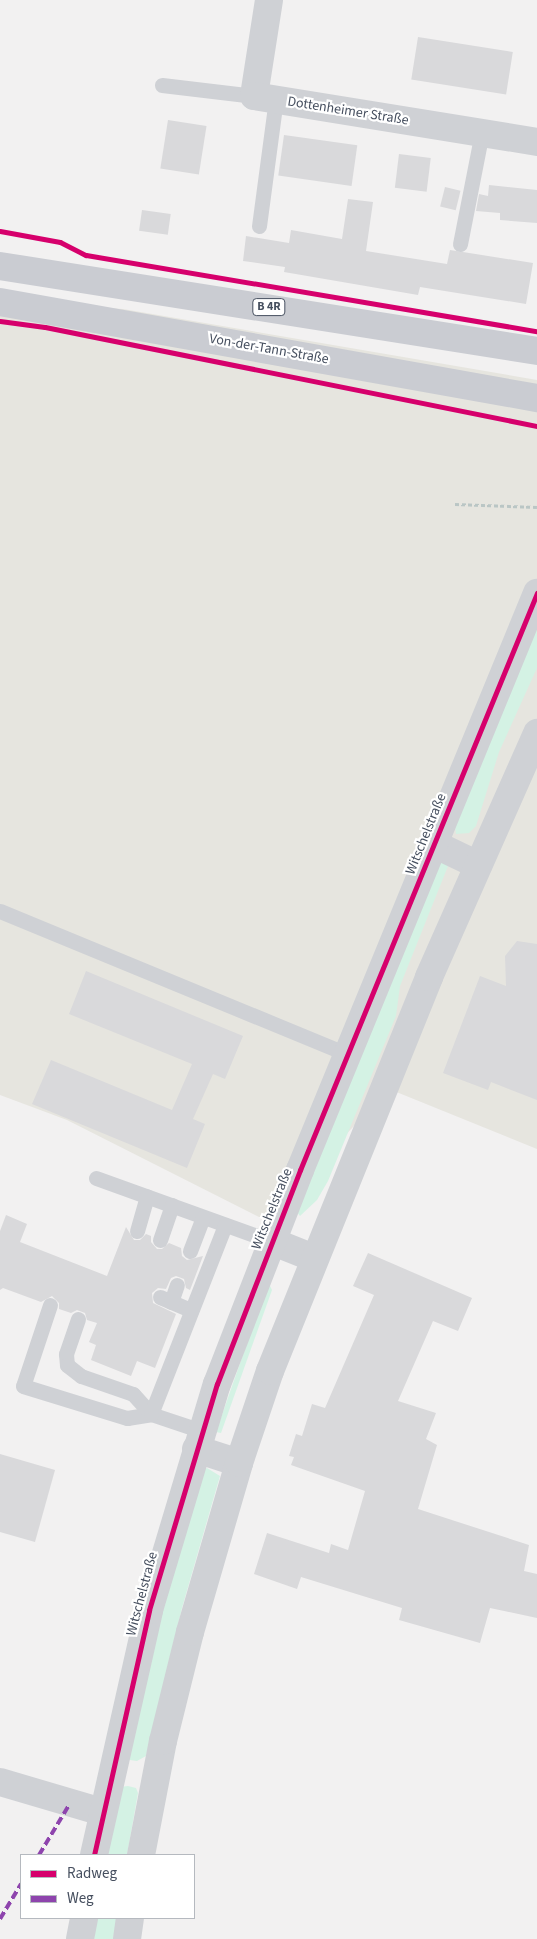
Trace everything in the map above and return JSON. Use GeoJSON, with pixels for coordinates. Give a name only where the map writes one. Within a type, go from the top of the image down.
{"type":"FeatureCollection","features":[{"type":"Feature","properties":{"kind":"main road","name":"B 4R"},"geometry":{"type":"LineString","coordinates":[[0,266],[537,351]]}},
{"type":"Feature","properties":{"kind":"main road","name":"Von-der-Tann-Straße"},"geometry":{"type":"LineString","coordinates":[[0,302],[537,398]]}},
{"type":"Feature","properties":{"kind":"street"},"geometry":{"type":"LineString","coordinates":[[265,98],[269,0]]}},
{"type":"Feature","properties":{"kind":"street","name":"Dottenheimer Straße"},"geometry":{"type":"LineString","coordinates":[[265,98],[537,142]]}},
{"type":"Feature","properties":{"kind":"street","name":"Witschelstraße"},"geometry":{"type":"LineString","coordinates":[[94,1854],[102,1812],[149,1610],[199,1440],[271,1241],[537,593]]}},
{"type":"Feature","properties":{"kind":"street"},"geometry":{"type":"LineString","coordinates":[[141,1854],[175,1689],[239,1463],[314,1258],[478,865],[537,733]]}},
{"type":"Feature","properties":{"kind":"street"},"geometry":{"type":"LineString","coordinates":[[434,844],[478,865]]}},
{"type":"Feature","properties":{"kind":"street","name":"Witschelstraße"},"geometry":{"type":"LineString","coordinates":[[271,1241],[314,1258]]}},
{"type":"Feature","properties":{"kind":"street"},"geometry":{"type":"LineString","coordinates":[[199,1440],[239,1463]]}},
{"type":"Feature","properties":{"kind":"street"},"geometry":{"type":"LineString","coordinates":[[0,1782],[102,1812]]}},
{"type":"Feature","properties":{"kind":"street"},"geometry":{"type":"LineString","coordinates":[[80,1939],[84,1919]]}},
{"type":"Feature","properties":{"kind":"street"},"geometry":{"type":"LineString","coordinates":[[127,1939],[130,1919]]}},
{"type":"Feature","properties":{"kind":"lane"},"geometry":{"type":"LineString","coordinates":[[162,85],[265,98],[259,226]]}},
{"type":"Feature","properties":{"kind":"lane"},"geometry":{"type":"LineString","coordinates":[[460,244],[482,132]]}},
{"type":"Feature","properties":{"kind":"lane"},"geometry":{"type":"LineString","coordinates":[[0,910],[347,1054]]}},
{"type":"Feature","properties":{"kind":"lane"},"geometry":{"type":"LineString","coordinates":[[96,1178],[271,1241]]}},
{"type":"Feature","properties":{"kind":"lane"},"geometry":{"type":"LineString","coordinates":[[137,1231],[147,1196]]}},
{"type":"Feature","properties":{"kind":"lane"},"geometry":{"type":"LineString","coordinates":[[160,1240],[172,1205]]}},
{"type":"Feature","properties":{"kind":"lane"},"geometry":{"type":"LineString","coordinates":[[190,1251],[203,1216]]}},
{"type":"Feature","properties":{"kind":"lane"},"geometry":{"type":"LineString","coordinates":[[151,1414],[225,1225]]}},
{"type":"Feature","properties":{"kind":"lane"},"geometry":{"type":"LineString","coordinates":[[177,1285],[165,1299],[191,1310]]}},
{"type":"Feature","properties":{"kind":"lane"},"geometry":{"type":"LineString","coordinates":[[50,1306],[23,1386],[127,1418],[151,1414]]}},
{"type":"Feature","properties":{"kind":"lane"},"geometry":{"type":"LineString","coordinates":[[78,1319],[66,1354],[67,1365],[81,1376],[133,1394],[151,1414],[199,1440]]}},
{"type":"Feature","properties":{"kind":"path"},"geometry":{"type":"LineString","coordinates":[[455,504],[537,506]]}},
{"type":"Feature","properties":{"kind":"shaded area"},"geometry":{"type":"Polygon","coordinates":[[[0,301],[123,309],[537,380],[537,1149],[389,1089],[265,1220],[67,1120],[0,1095],[0,301]]]}},
{"type":"Feature","properties":{"kind":"green space"},"geometry":{"type":"Polygon","coordinates":[[[537,624],[537,668],[499,752],[476,826],[469,833],[456,834],[455,827],[537,624]]]}},
{"type":"Feature","properties":{"kind":"green space"},"geometry":{"type":"Polygon","coordinates":[[[441,861],[447,861],[448,866],[400,986],[396,1016],[328,1181],[317,1200],[300,1216],[296,1211],[441,861]]]}},
{"type":"Feature","properties":{"kind":"green space"},"geometry":{"type":"Polygon","coordinates":[[[270,1286],[272,1290],[221,1433],[216,1432],[266,1289],[270,1286]]]}},
{"type":"Feature","properties":{"kind":"green space"},"geometry":{"type":"Polygon","coordinates":[[[207,1468],[220,1476],[182,1608],[146,1756],[137,1761],[130,1760],[125,1757],[145,1673],[199,1472],[207,1468]]]}},
{"type":"Feature","properties":{"kind":"green space"},"geometry":{"type":"Polygon","coordinates":[[[120,1787],[136,1788],[138,1793],[127,1854],[108,1854],[120,1787]]]}},
{"type":"Feature","properties":{"kind":"green space"},"geometry":{"type":"Polygon","coordinates":[[[97,1919],[117,1919],[113,1939],[94,1939],[97,1919]]]}},
{"type":"Feature","properties":{"kind":"building"},"geometry":{"type":"Polygon","coordinates":[[[418,37],[513,52],[506,94],[411,79],[418,37]]]}},
{"type":"Feature","properties":{"kind":"building"},"geometry":{"type":"Polygon","coordinates":[[[168,120],[207,126],[199,174],[160,168],[168,120]]]}},
{"type":"Feature","properties":{"kind":"building"},"geometry":{"type":"Polygon","coordinates":[[[284,135],[357,145],[352,186],[278,176],[284,135]]]}},
{"type":"Feature","properties":{"kind":"building"},"geometry":{"type":"Polygon","coordinates":[[[399,154],[431,158],[427,192],[395,188],[399,154]]]}},
{"type":"Feature","properties":{"kind":"building"},"geometry":{"type":"Polygon","coordinates":[[[489,185],[537,190],[537,223],[500,220],[500,213],[476,211],[479,194],[488,196],[489,185]]]}},
{"type":"Feature","properties":{"kind":"building"},"geometry":{"type":"Polygon","coordinates":[[[445,187],[461,191],[456,210],[440,206],[445,187]]]}},
{"type":"Feature","properties":{"kind":"building"},"geometry":{"type":"Polygon","coordinates":[[[348,199],[373,202],[366,251],[447,264],[450,250],[533,263],[526,304],[420,287],[418,295],[284,272],[285,267],[243,261],[246,236],[289,243],[291,230],[342,239],[348,199]]]}},
{"type":"Feature","properties":{"kind":"building"},"geometry":{"type":"Polygon","coordinates":[[[142,210],[171,214],[168,235],[139,231],[142,210]]]}},
{"type":"Feature","properties":{"kind":"building"},"geometry":{"type":"Polygon","coordinates":[[[517,941],[537,944],[537,1100],[491,1082],[488,1090],[443,1073],[480,976],[506,986],[505,956],[517,941]]]}},
{"type":"Feature","properties":{"kind":"building"},"geometry":{"type":"Polygon","coordinates":[[[86,971],[243,1036],[225,1079],[213,1074],[193,1119],[205,1124],[187,1168],[32,1104],[51,1060],[172,1110],[192,1064],[69,1014],[86,971]]]}},
{"type":"Feature","properties":{"kind":"building"},"geometry":{"type":"Polygon","coordinates":[[[6,1215],[27,1224],[20,1242],[107,1276],[126,1227],[134,1240],[140,1240],[146,1234],[151,1236],[151,1242],[157,1249],[162,1249],[169,1243],[181,1248],[182,1256],[187,1260],[203,1256],[190,1290],[186,1288],[184,1279],[176,1276],[171,1278],[166,1289],[158,1288],[152,1293],[153,1303],[176,1314],[155,1368],[137,1361],[131,1376],[91,1360],[96,1345],[89,1342],[97,1323],[87,1320],[85,1313],[77,1310],[71,1313],[59,1309],[59,1303],[52,1296],[41,1302],[3,1288],[0,1290],[0,1231],[6,1215]]]}},
{"type":"Feature","properties":{"kind":"building"},"geometry":{"type":"Polygon","coordinates":[[[368,1253],[472,1298],[458,1331],[433,1321],[398,1401],[436,1413],[426,1439],[437,1445],[418,1509],[529,1545],[524,1571],[537,1574],[537,1618],[490,1608],[480,1643],[399,1620],[402,1608],[301,1577],[297,1589],[254,1574],[267,1533],[329,1553],[331,1544],[348,1550],[365,1491],[291,1465],[294,1457],[289,1456],[296,1434],[302,1436],[312,1404],[325,1408],[374,1295],[353,1286],[368,1253]]]}},
{"type":"Feature","properties":{"kind":"building"},"geometry":{"type":"Polygon","coordinates":[[[0,1454],[55,1470],[35,1542],[0,1532],[0,1454]]]}},
{"type":"Feature","properties":{"kind":"marked path"},"geometry":{"type":"LineString","coordinates":[[40,1854],[69,1805]]}},
{"type":"Feature","properties":{"kind":"marked path"},"geometry":{"type":"LineString","coordinates":[[0,1919],[20,1886]]}},
{"type":"Feature","properties":{"kind":"cycle path"},"geometry":{"type":"LineString","coordinates":[[0,231],[60,242],[86,255],[537,331]]}},
{"type":"Feature","properties":{"kind":"cycle path"},"geometry":{"type":"LineString","coordinates":[[0,321],[45,327],[537,426]]}},
{"type":"Feature","properties":{"kind":"cycle path"},"geometry":{"type":"LineString","coordinates":[[94,1854],[149,1610],[217,1384],[300,1170],[537,593]]}}]}
